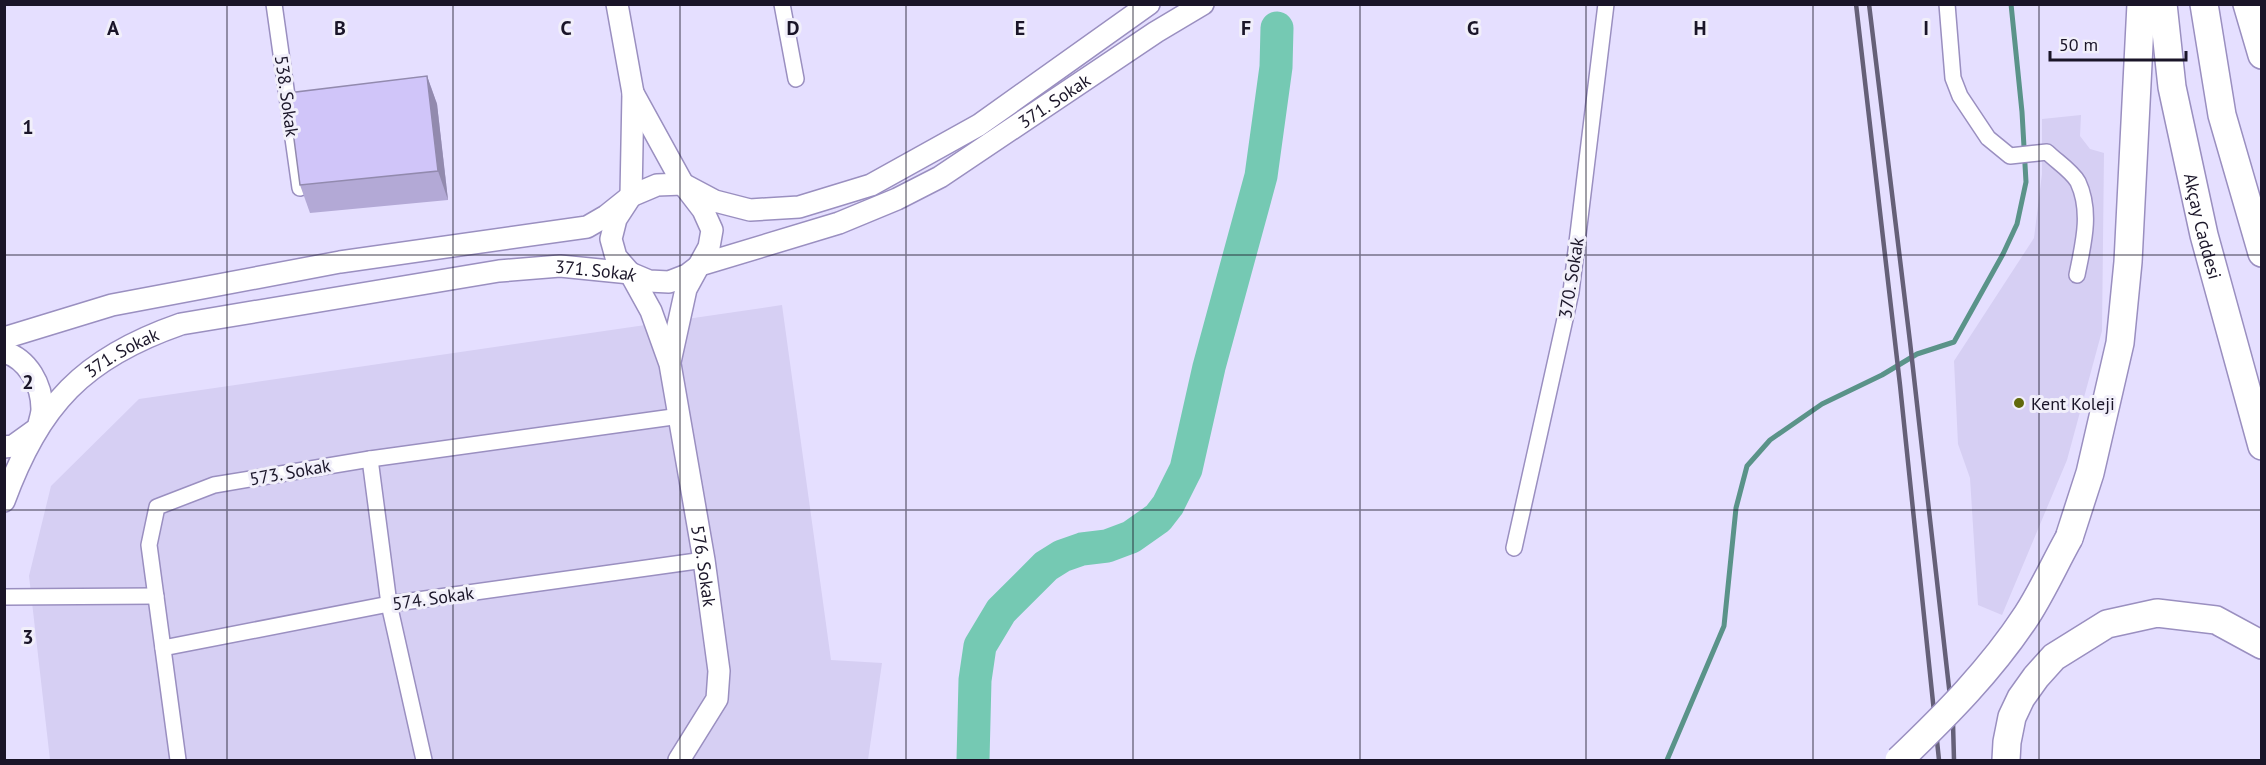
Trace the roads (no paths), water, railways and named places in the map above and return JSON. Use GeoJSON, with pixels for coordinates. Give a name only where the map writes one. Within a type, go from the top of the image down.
{"type":"FeatureCollection","features":[{"type":"Feature","properties":{"kind":"highway"},"geometry":{"type":"LineString","coordinates":[[1899,760],[1962,699],[1991,663],[2027,615],[2069,538],[2090,472],[2120,343],[2128,262],[2141,4]]}},
{"type":"Feature","properties":{"kind":"highway","name":"Akçay Caddesi"},"geometry":{"type":"LineString","coordinates":[[2163,4],[2172,87],[2204,235],[2262,446]]}},
{"type":"Feature","properties":{"kind":"highway"},"geometry":{"type":"LineString","coordinates":[[2204,4],[2222,115],[2262,253]]}},
{"type":"Feature","properties":{"kind":"highway"},"geometry":{"type":"LineString","coordinates":[[2247,4],[2262,55]]}},
{"type":"Feature","properties":{"kind":"highway"},"geometry":{"type":"LineString","coordinates":[[2006,760],[2012,717],[2020,698],[2054,657],[2107,624],[2157,613],[2216,620],[2262,645]]}},
{"type":"Feature","properties":{"kind":"main road"},"geometry":{"type":"LineString","coordinates":[[617,4],[633,93],[631,196],[616,219],[611,238],[616,257],[630,273],[651,311],[670,364]]}},
{"type":"Feature","properties":{"kind":"main road","name":"371. Sokak"},"geometry":{"type":"LineString","coordinates":[[4,338],[112,305],[340,262],[587,227],[606,216],[631,196],[657,185],[682,184],[715,201],[750,210],[799,207],[871,185],[979,125],[1149,4]]}},
{"type":"Feature","properties":{"kind":"main road","name":"371. Sokak"},"geometry":{"type":"LineString","coordinates":[[4,501],[17,466],[38,428],[67,389],[90,369],[148,335],[181,324],[499,271],[560,266],[630,273],[649,281],[669,282],[687,275],[700,265],[839,223],[897,199],[940,177],[1156,32],[1203,4]]}},
{"type":"Feature","properties":{"kind":"main road"},"geometry":{"type":"LineString","coordinates":[[633,93],[682,184],[704,210],[712,230],[710,247],[686,289],[670,364]]}},
{"type":"Feature","properties":{"kind":"main road"},"geometry":{"type":"LineString","coordinates":[[4,352],[30,369],[37,384],[42,410],[38,428],[13,446],[4,447]]}},
{"type":"Feature","properties":{"kind":"main road","name":"576. Sokak"},"geometry":{"type":"LineString","coordinates":[[670,364],[704,560],[719,671],[717,699],[679,760]]}},
{"type":"Feature","properties":{"kind":"street","name":"538. Sokak"},"geometry":{"type":"LineString","coordinates":[[274,4],[300,188]]}},
{"type":"Feature","properties":{"kind":"street"},"geometry":{"type":"LineString","coordinates":[[782,4],[796,79]]}},
{"type":"Feature","properties":{"kind":"street","name":"370. Sokak"},"geometry":{"type":"LineString","coordinates":[[1514,549],[1571,292],[1606,4]]}},
{"type":"Feature","properties":{"kind":"street"},"geometry":{"type":"LineString","coordinates":[[1947,4],[1953,78],[1960,96],[1988,138],[2010,156],[2047,152],[2077,181],[2086,209],[2084,237],[2077,275]]}},
{"type":"Feature","properties":{"kind":"street","name":"573. Sokak"},"geometry":{"type":"LineString","coordinates":[[178,760],[149,545],[157,507],[214,485],[369,459],[680,416]]}},
{"type":"Feature","properties":{"kind":"street"},"geometry":{"type":"LineString","coordinates":[[369,459],[389,604],[424,760]]}},
{"type":"Feature","properties":{"kind":"street","name":"574. Sokak"},"geometry":{"type":"LineString","coordinates":[[163,648],[389,604],[704,560]]}},
{"type":"Feature","properties":{"kind":"street"},"geometry":{"type":"LineString","coordinates":[[4,597],[156,596]]}},
{"type":"Feature","properties":{"kind":"waterway"},"geometry":{"type":"LineString","coordinates":[[1667,760],[1724,626],[1736,508],[1747,466],[1770,440],[1822,404],[1882,375],[1917,354],[1954,342],[2017,224],[2026,182],[2022,112],[2011,4]]}},
{"type":"Feature","properties":{"kind":"waterway"},"geometry":{"type":"LineString","coordinates":[[973,760],[975,680],[980,646],[1001,611],[1046,566],[1062,556],[1082,549],[1107,546],[1131,537],[1158,518],[1168,505],[1186,469],[1209,367],[1261,176],[1276,67],[1277,28]]}},
{"type":"Feature","properties":{"kind":"railway"},"geometry":{"type":"LineString","coordinates":[[1856,4],[1900,385],[1939,760]]}},
{"type":"Feature","properties":{"kind":"railway"},"geometry":{"type":"LineString","coordinates":[[1869,4],[1953,723],[1954,760]]}},
{"type":"Feature","properties":{"kind":"place","name":"Kent Koleji"},"geometry":{"type":"Point","coordinates":[2019,403]}}]}
